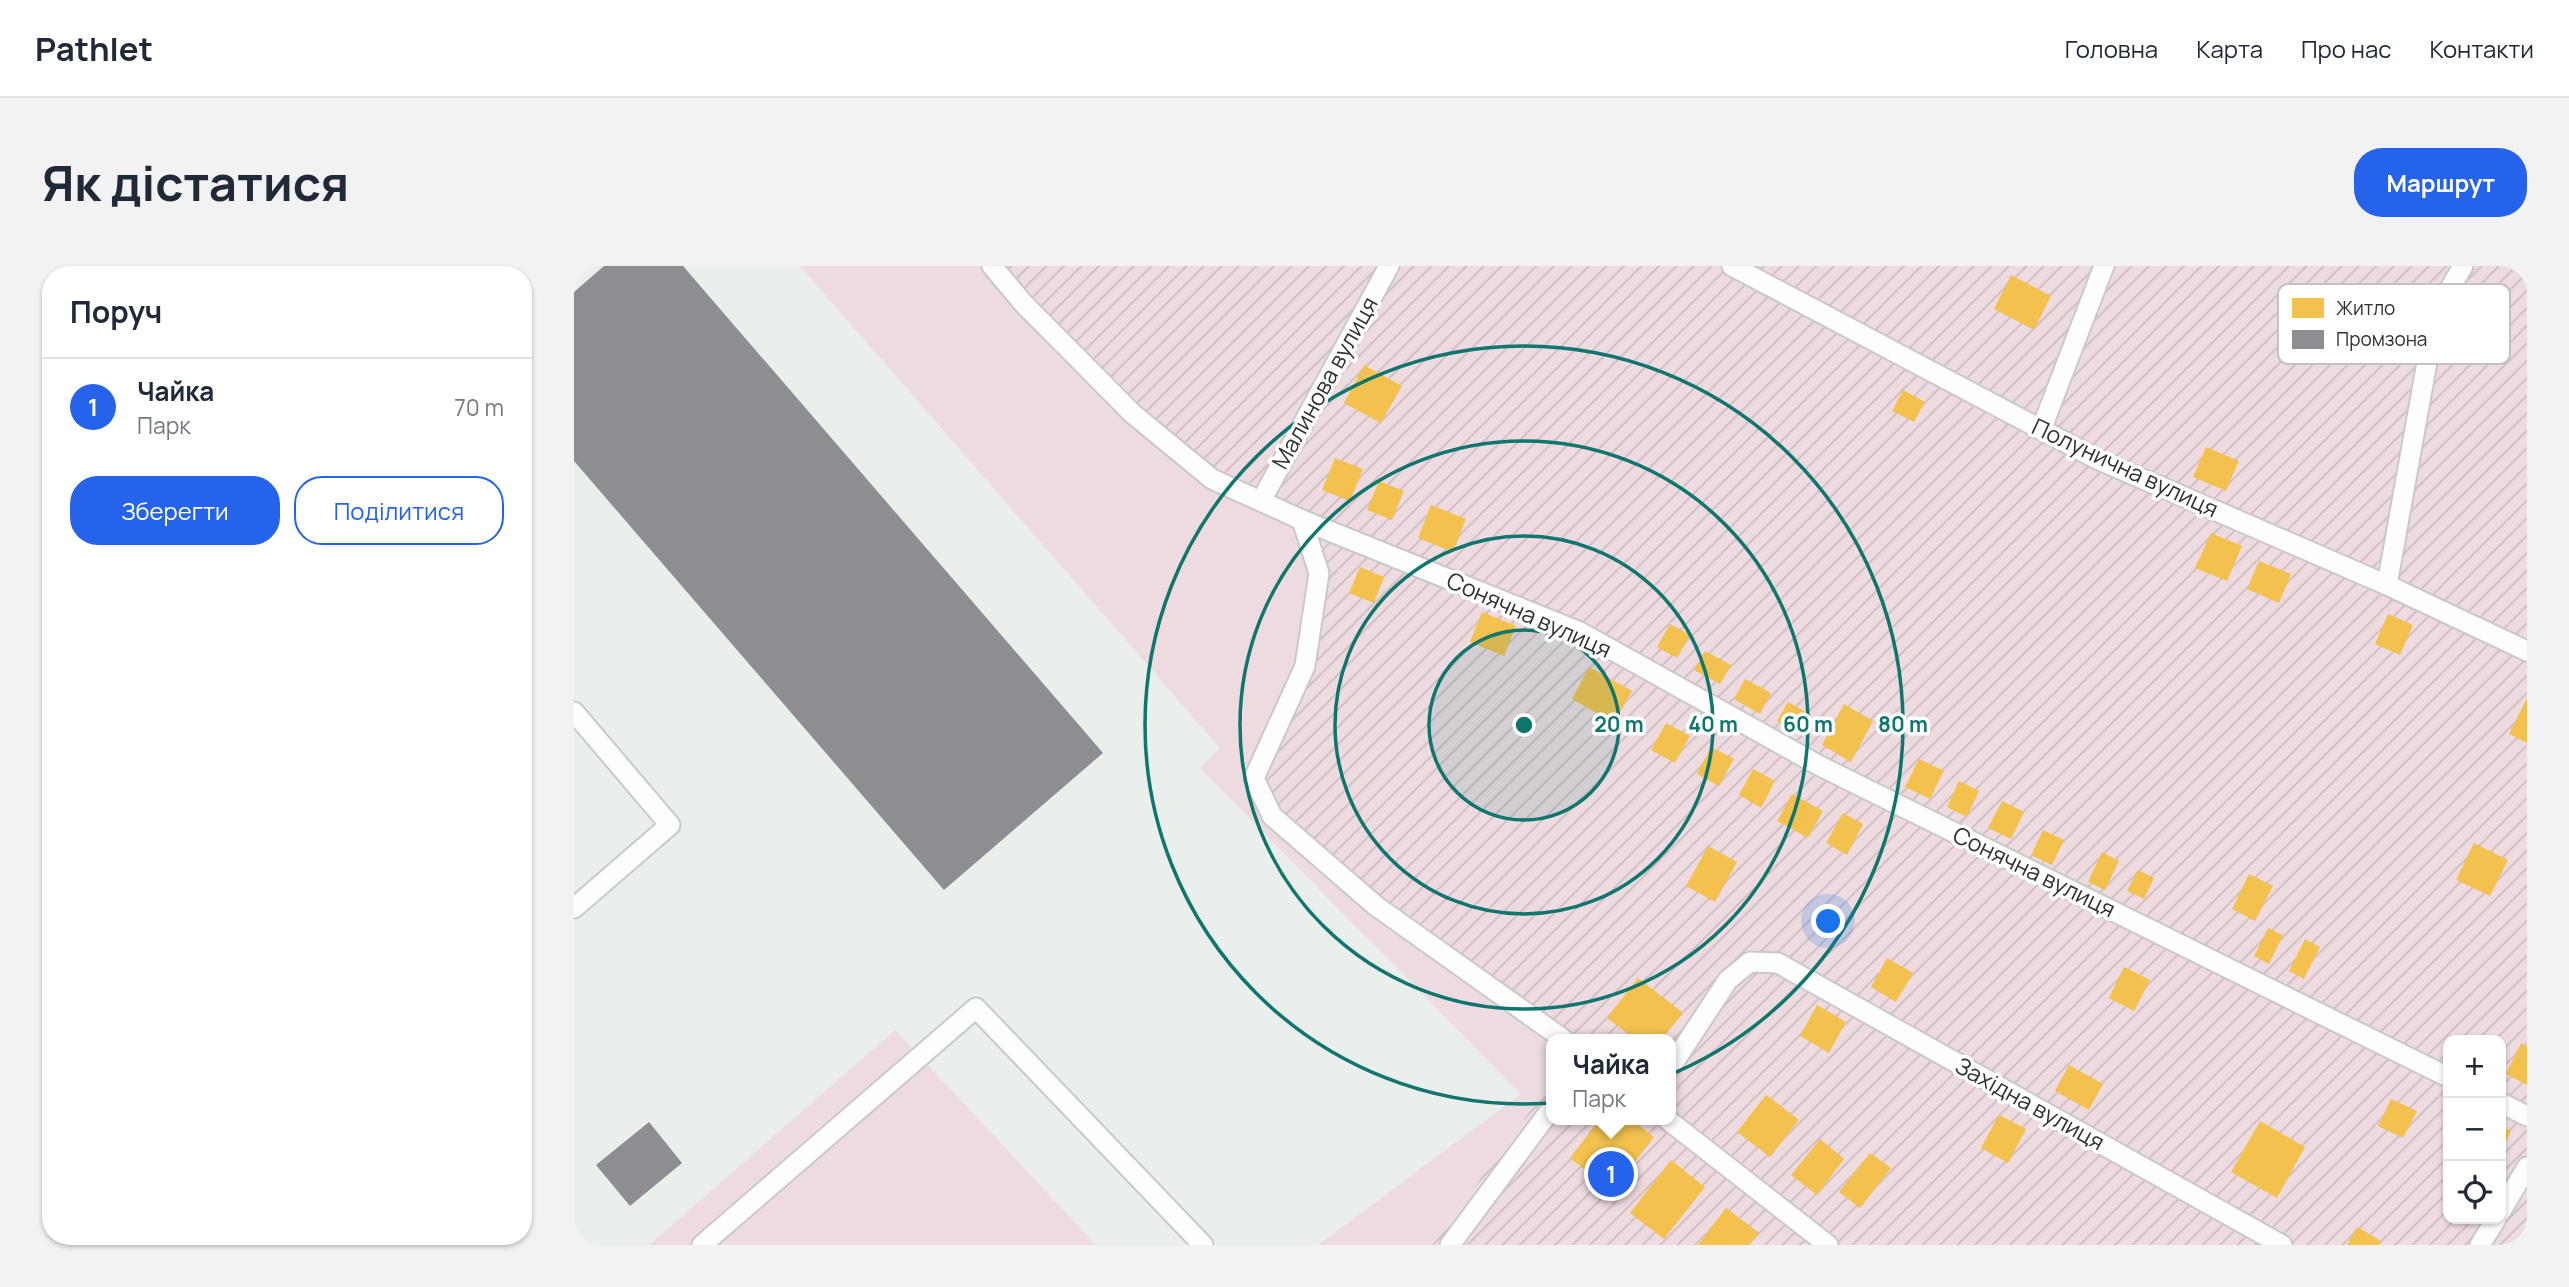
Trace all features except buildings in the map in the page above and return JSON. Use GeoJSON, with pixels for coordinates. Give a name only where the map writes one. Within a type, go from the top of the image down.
{"type":"FeatureCollection","features":[{"type":"Feature","properties":{"kind":"lane","name":"Сонячна вулиця"},"geometry":{"type":"LineString","coordinates":[[992,266],[1023,303],[1133,414],[1212,479],[1302,520],[1580,632],[1820,766],[2443,1075]]}},
{"type":"Feature","properties":{"kind":"lane","name":"Малинова вулиця"},"geometry":{"type":"LineString","coordinates":[[1261,500],[1388,266]]}},
{"type":"Feature","properties":{"kind":"lane","name":"Полунична вулиця"},"geometry":{"type":"LineString","coordinates":[[1732,266],[2099,460],[2387,585],[2527,651]]}},
{"type":"Feature","properties":{"kind":"lane"},"geometry":{"type":"LineString","coordinates":[[2041,430],[2104,266]]}},
{"type":"Feature","properties":{"kind":"lane"},"geometry":{"type":"LineString","coordinates":[[2452,284],[2463,266]]}},
{"type":"Feature","properties":{"kind":"lane"},"geometry":{"type":"LineString","coordinates":[[2387,585],[2427,364]]}},
{"type":"Feature","properties":{"kind":"lane"},"geometry":{"type":"LineString","coordinates":[[1302,520],[1319,573],[1305,666],[1254,778],[1272,816],[1376,906],[1556,1034]]}},
{"type":"Feature","properties":{"kind":"lane"},"geometry":{"type":"LineString","coordinates":[[574,712],[670,825],[574,908]]}},
{"type":"Feature","properties":{"kind":"lane","name":"Західна вулиця"},"geometry":{"type":"LineString","coordinates":[[1676,1060],[1728,980],[1750,962],[1778,963],[2282,1245]]}},
{"type":"Feature","properties":{"kind":"lane"},"geometry":{"type":"LineString","coordinates":[[702,1245],[976,1008],[1203,1245]]}},
{"type":"Feature","properties":{"kind":"lane"},"geometry":{"type":"LineString","coordinates":[[2506,1106],[2527,1116]]}},
{"type":"Feature","properties":{"kind":"lane"},"geometry":{"type":"LineString","coordinates":[[1450,1245],[1546,1116]]}},
{"type":"Feature","properties":{"kind":"lane"},"geometry":{"type":"LineString","coordinates":[[1674,1125],[1828,1245]]}},
{"type":"Feature","properties":{"kind":"lane"},"geometry":{"type":"LineString","coordinates":[[2506,1203],[2527,1167]]}},
{"type":"Feature","properties":{"kind":"lane"},"geometry":{"type":"LineString","coordinates":[[2480,1245],[2493,1224]]}},
{"type":"Feature","properties":{"kind":"shaded area"},"geometry":{"type":"Polygon","coordinates":[[[800,266],[992,266],[1302,520],[1550,1034],[1546,1034],[1546,1089],[1432,1245],[1318,1245],[1521,1094],[1200,768],[1220,748],[800,266]]]}},
{"type":"Feature","properties":{"kind":"shaded area"},"geometry":{"type":"Polygon","coordinates":[[[992,266],[2527,266],[2527,1245],[1432,1245],[1546,1089],[1546,1125],[1676,1125],[1676,1034],[1556,1034],[1272,816],[1254,778],[1305,666],[1319,573],[1302,520],[1212,479],[992,266]]]}},
{"type":"Feature","properties":{"kind":"shaded area"},"geometry":{"type":"Polygon","coordinates":[[[895,1030],[1096,1245],[649,1245],[895,1030]]]}},
{"type":"Feature","properties":{"kind":"place","name":"Чайка"},"geometry":{"type":"Point","coordinates":[1611,1174]}}]}
